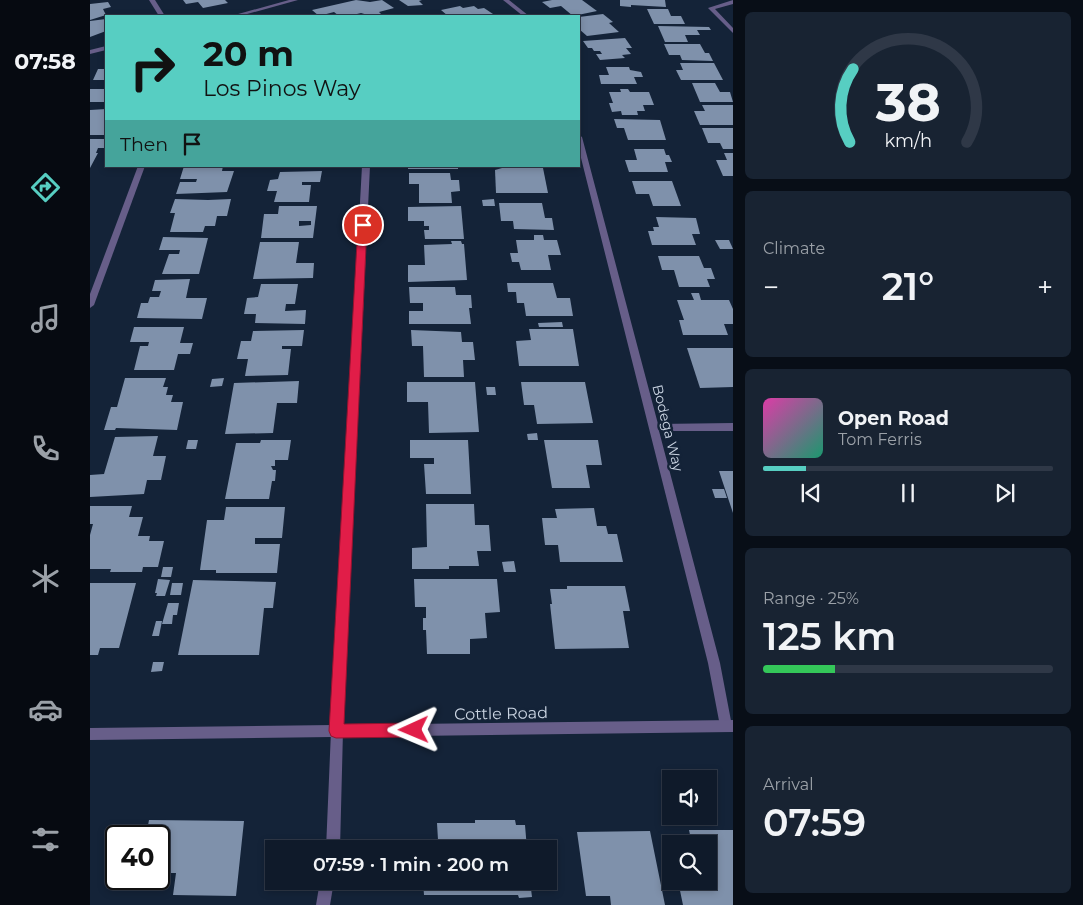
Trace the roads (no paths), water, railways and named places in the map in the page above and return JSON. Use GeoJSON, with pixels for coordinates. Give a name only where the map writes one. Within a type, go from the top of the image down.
{"type":"FeatureCollection","features":[{"type":"Feature","properties":{"kind":"street"},"geometry":{"type":"LineString","coordinates":[[152,0],[161,15]]}},
{"type":"Feature","properties":{"kind":"street"},"geometry":{"type":"LineString","coordinates":[[238,15],[295,0]]}},
{"type":"Feature","properties":{"kind":"street"},"geometry":{"type":"LineString","coordinates":[[506,0],[525,15]]}},
{"type":"Feature","properties":{"kind":"street"},"geometry":{"type":"LineString","coordinates":[[733,2],[711,8],[733,31]]}},
{"type":"Feature","properties":{"kind":"street"},"geometry":{"type":"LineString","coordinates":[[90,52],[105,48]]}},
{"type":"Feature","properties":{"kind":"street","name":"Bodega Way"},"geometry":{"type":"LineString","coordinates":[[580,141],[729,726]]}},
{"type":"Feature","properties":{"kind":"street"},"geometry":{"type":"LineString","coordinates":[[90,305],[142,167]]}},
{"type":"Feature","properties":{"kind":"street"},"geometry":{"type":"LineString","coordinates":[[333,840],[336,731],[366,167]]}},
{"type":"Feature","properties":{"kind":"street"},"geometry":{"type":"LineString","coordinates":[[654,428],[733,427]]}},
{"type":"Feature","properties":{"kind":"street","name":"Cottle Road"},"geometry":{"type":"LineString","coordinates":[[90,734],[729,726]]}},
{"type":"Feature","properties":{"kind":"street"},"geometry":{"type":"LineString","coordinates":[[322,905],[325,890]]}}]}
